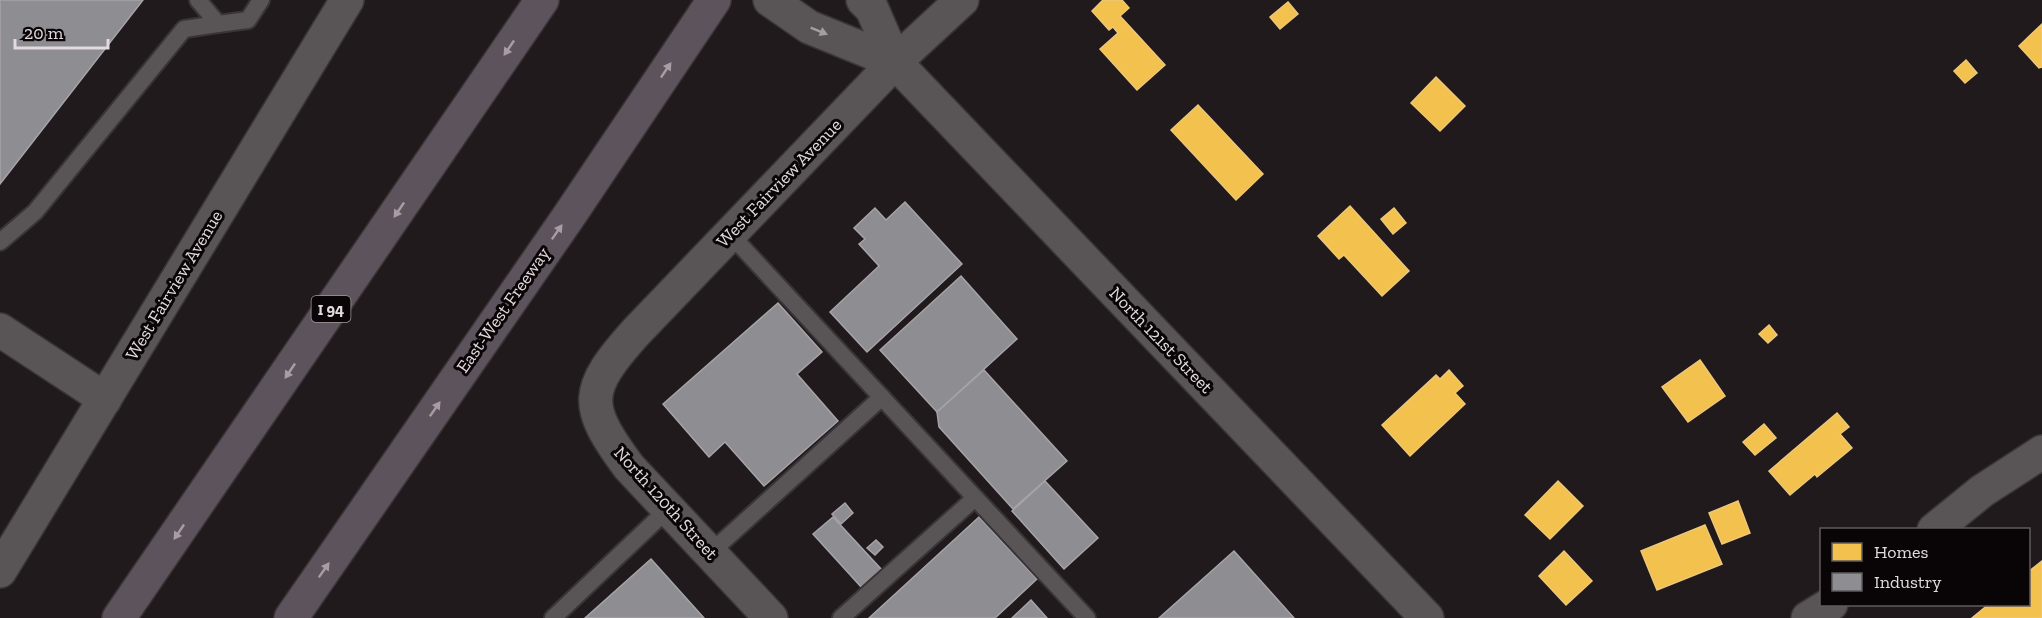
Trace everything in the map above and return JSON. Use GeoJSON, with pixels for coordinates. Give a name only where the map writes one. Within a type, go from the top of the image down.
{"type":"FeatureCollection","features":[{"type":"Feature","properties":{"kind":"highway","name":"I 94"},"geometry":{"type":"LineString","coordinates":[[119,618],[542,0]]}},
{"type":"Feature","properties":{"kind":"highway","name":"East-West Freeway"},"geometry":{"type":"LineString","coordinates":[[291,618],[714,0]]}},
{"type":"Feature","properties":{"kind":"street","name":"West Fairview Avenue"},"geometry":{"type":"LineString","coordinates":[[0,571],[347,0]]}},
{"type":"Feature","properties":{"kind":"street"},"geometry":{"type":"LineString","coordinates":[[770,0],[809,27],[895,62]]}},
{"type":"Feature","properties":{"kind":"street"},"geometry":{"type":"LineString","coordinates":[[863,0],[872,9],[895,62]]}},
{"type":"Feature","properties":{"kind":"street","name":"West Fairview Avenue"},"geometry":{"type":"LineString","coordinates":[[603,373],[636,332],[895,62],[962,0]]}},
{"type":"Feature","properties":{"kind":"street","name":"North 121st Street"},"geometry":{"type":"LineString","coordinates":[[895,62],[1427,618]]}},
{"type":"Feature","properties":{"kind":"street"},"geometry":{"type":"LineString","coordinates":[[0,330],[105,399]]}},
{"type":"Feature","properties":{"kind":"street","name":"North 120th Street"},"geometry":{"type":"LineString","coordinates":[[603,373],[596,391],[595,403],[600,423],[613,444],[630,467],[668,509],[771,618]]}},
{"type":"Feature","properties":{"kind":"street"},"geometry":{"type":"LineString","coordinates":[[1936,528],[1982,491],[2042,452]]}},
{"type":"Feature","properties":{"kind":"street"},"geometry":{"type":"LineString","coordinates":[[1808,618],[1828,606]]}},
{"type":"Feature","properties":{"kind":"lane"},"geometry":{"type":"LineString","coordinates":[[198,0],[218,24]]}},
{"type":"Feature","properties":{"kind":"lane"},"geometry":{"type":"LineString","coordinates":[[0,242],[35,212],[184,29],[248,20],[261,0]]}},
{"type":"Feature","properties":{"kind":"lane"},"geometry":{"type":"LineString","coordinates":[[730,234],[1087,618]]}},
{"type":"Feature","properties":{"kind":"lane"},"geometry":{"type":"LineString","coordinates":[[710,553],[882,397]]}},
{"type":"Feature","properties":{"kind":"lane"},"geometry":{"type":"LineString","coordinates":[[841,618],[975,498]]}},
{"type":"Feature","properties":{"kind":"lane"},"geometry":{"type":"LineString","coordinates":[[553,618],[668,509]]}},
{"type":"Feature","properties":{"kind":"building: Homes"},"geometry":{"type":"Polygon","coordinates":[[[1103,0],[1122,0],[1129,8],[1120,16],[1165,65],[1137,90],[1100,49],[1118,33],[1113,27],[1109,30],[1092,11],[1103,0]]]}},
{"type":"Feature","properties":{"kind":"building: Homes"},"geometry":{"type":"Polygon","coordinates":[[[1288,2],[1298,14],[1280,29],[1270,17],[1288,2]]]}},
{"type":"Feature","properties":{"kind":"building: Homes"},"geometry":{"type":"Polygon","coordinates":[[[2042,24],[2042,67],[2039,68],[2019,46],[2042,24]]]}},
{"type":"Feature","properties":{"kind":"building: Homes"},"geometry":{"type":"Polygon","coordinates":[[[1966,60],[1977,73],[1965,83],[1954,71],[1966,60]]]}},
{"type":"Feature","properties":{"kind":"building: Homes"},"geometry":{"type":"Polygon","coordinates":[[[1436,77],[1465,106],[1440,131],[1411,103],[1436,77]]]}},
{"type":"Feature","properties":{"kind":"building: Homes"},"geometry":{"type":"Polygon","coordinates":[[[1198,105],[1263,174],[1236,200],[1171,130],[1198,105]]]}},
{"type":"Feature","properties":{"kind":"building: Homes"},"geometry":{"type":"Polygon","coordinates":[[[1350,206],[1409,271],[1382,296],[1344,255],[1339,259],[1318,236],[1350,206]]]}},
{"type":"Feature","properties":{"kind":"building: Homes"},"geometry":{"type":"Polygon","coordinates":[[[1394,208],[1406,223],[1393,234],[1381,219],[1394,208]]]}},
{"type":"Feature","properties":{"kind":"building: Homes"},"geometry":{"type":"Polygon","coordinates":[[[1769,325],[1777,335],[1768,343],[1759,334],[1769,325]]]}},
{"type":"Feature","properties":{"kind":"building: Homes"},"geometry":{"type":"Polygon","coordinates":[[[1700,360],[1725,396],[1688,422],[1662,387],[1700,360]]]}},
{"type":"Feature","properties":{"kind":"building: Homes"},"geometry":{"type":"Polygon","coordinates":[[[1449,370],[1463,386],[1455,393],[1465,404],[1410,456],[1382,425],[1436,375],[1440,379],[1449,370]]]}},
{"type":"Feature","properties":{"kind":"building: Homes"},"geometry":{"type":"Polygon","coordinates":[[[1837,413],[1849,427],[1840,434],[1852,448],[1817,477],[1815,474],[1790,495],[1769,471],[1837,413]]]}},
{"type":"Feature","properties":{"kind":"building: Homes"},"geometry":{"type":"Polygon","coordinates":[[[1764,424],[1776,438],[1755,455],[1743,442],[1764,424]]]}},
{"type":"Feature","properties":{"kind":"building: Homes"},"geometry":{"type":"Polygon","coordinates":[[[1558,481],[1583,506],[1550,539],[1525,515],[1558,481]]]}},
{"type":"Feature","properties":{"kind":"building: Homes"},"geometry":{"type":"Polygon","coordinates":[[[1738,501],[1750,533],[1722,544],[1709,513],[1738,501]]]}},
{"type":"Feature","properties":{"kind":"building: Homes"},"geometry":{"type":"Polygon","coordinates":[[[1705,525],[1722,564],[1657,590],[1641,551],[1705,525]]]}},
{"type":"Feature","properties":{"kind":"building: Homes"},"geometry":{"type":"Polygon","coordinates":[[[1564,551],[1592,581],[1566,605],[1539,576],[1564,551]]]}},
{"type":"Feature","properties":{"kind":"building: Homes"},"geometry":{"type":"Polygon","coordinates":[[[2042,561],[2042,618],[1972,618],[1987,606],[2030,606],[2030,570],[2042,561]]]}},
{"type":"Feature","properties":{"kind":"building: Industry"},"geometry":{"type":"Polygon","coordinates":[[[0,0],[143,0],[0,184],[0,0]]]}},
{"type":"Feature","properties":{"kind":"building: Industry"},"geometry":{"type":"Polygon","coordinates":[[[905,202],[962,264],[867,352],[830,312],[879,266],[859,244],[865,239],[854,228],[875,208],[886,220],[905,202]]]}},
{"type":"Feature","properties":{"kind":"building: Industry"},"geometry":{"type":"Polygon","coordinates":[[[961,276],[1017,339],[937,412],[880,350],[961,276]]]}},
{"type":"Feature","properties":{"kind":"building: Industry"},"geometry":{"type":"Polygon","coordinates":[[[778,303],[822,352],[797,374],[838,421],[764,486],[725,442],[709,457],[663,404],[778,303]]]}},
{"type":"Feature","properties":{"kind":"building: Industry"},"geometry":{"type":"Polygon","coordinates":[[[984,370],[1067,461],[1013,509],[939,427],[937,412],[984,370]]]}},
{"type":"Feature","properties":{"kind":"building: Industry"},"geometry":{"type":"Polygon","coordinates":[[[1045,481],[1098,538],[1064,569],[1012,511],[1045,481]]]}},
{"type":"Feature","properties":{"kind":"building: Industry"},"geometry":{"type":"Polygon","coordinates":[[[845,503],[853,513],[841,524],[832,514],[845,503]]]}},
{"type":"Feature","properties":{"kind":"building: Industry"},"geometry":{"type":"Polygon","coordinates":[[[833,517],[882,570],[862,588],[813,534],[833,517]]]}},
{"type":"Feature","properties":{"kind":"building: Industry"},"geometry":{"type":"Polygon","coordinates":[[[979,517],[1037,579],[995,618],[869,618],[979,517]]]}},
{"type":"Feature","properties":{"kind":"building: Industry"},"geometry":{"type":"Polygon","coordinates":[[[876,540],[883,547],[875,555],[867,548],[876,540]]]}},
{"type":"Feature","properties":{"kind":"building: Industry"},"geometry":{"type":"Polygon","coordinates":[[[1234,551],[1294,618],[1159,618],[1234,551]]]}},
{"type":"Feature","properties":{"kind":"building: Industry"},"geometry":{"type":"Polygon","coordinates":[[[651,559],[704,618],[585,618],[651,559]]]}},
{"type":"Feature","properties":{"kind":"building: Industry"},"geometry":{"type":"Polygon","coordinates":[[[1031,600],[1047,618],[1012,618],[1031,600]]]}}]}
